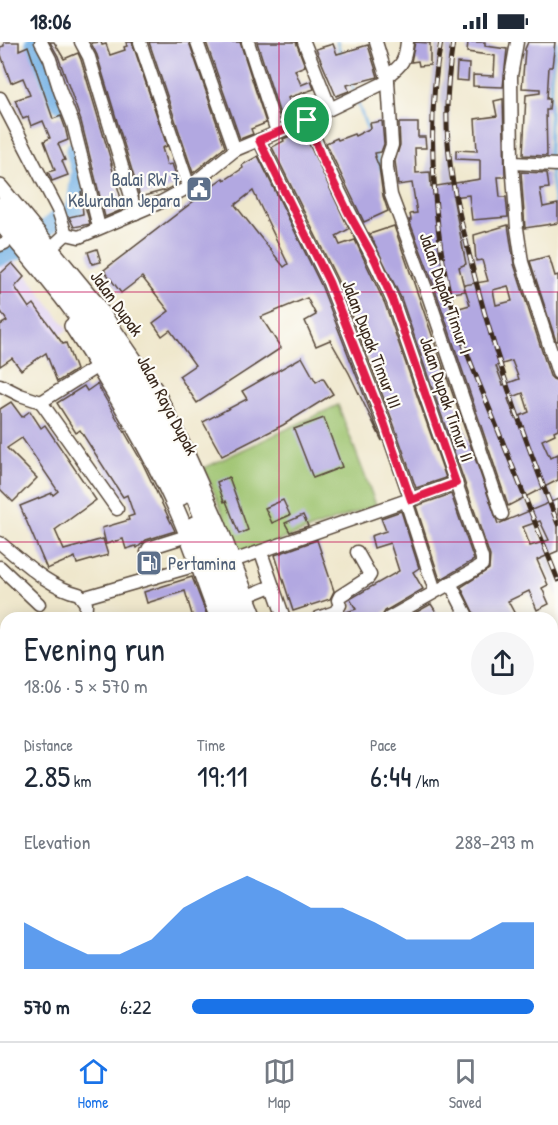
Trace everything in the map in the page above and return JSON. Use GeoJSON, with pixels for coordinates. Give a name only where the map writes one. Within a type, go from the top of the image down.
{"type":"FeatureCollection","features":[{"type":"Feature","properties":{"kind":"main road","name":"Jalan Dupak"},"geometry":{"type":"LineString","coordinates":[[0,187],[22,243],[167,477],[216,612]]}},
{"type":"Feature","properties":{"kind":"main road","name":"Jalan Raya Dupak"},"geometry":{"type":"LineString","coordinates":[[0,205],[22,243]]}},
{"type":"Feature","properties":{"kind":"main road","name":"Jalan Raya Dupak"},"geometry":{"type":"LineString","coordinates":[[0,223],[22,243],[102,332],[117,351],[152,407],[194,497],[240,612]]}},
{"type":"Feature","properties":{"kind":"main road","name":"Jalan Dupak"},"geometry":{"type":"LineString","coordinates":[[22,243],[156,391],[183,446],[253,612]]}},
{"type":"Feature","properties":{"kind":"main road","name":"Jalan Raya Dupak"},"geometry":{"type":"LineString","coordinates":[[102,332],[106,356],[142,413],[167,477],[196,530],[228,612]]}},
{"type":"Feature","properties":{"kind":"street"},"geometry":{"type":"LineString","coordinates":[[41,42],[73,124],[99,227]]}},
{"type":"Feature","properties":{"kind":"street"},"geometry":{"type":"LineString","coordinates":[[81,42],[89,57],[136,213]]}},
{"type":"Feature","properties":{"kind":"street"},"geometry":{"type":"LineString","coordinates":[[140,42],[189,187]]}},
{"type":"Feature","properties":{"kind":"street"},"geometry":{"type":"LineString","coordinates":[[197,42],[235,150]]}},
{"type":"Feature","properties":{"kind":"street"},"geometry":{"type":"LineString","coordinates":[[248,42],[277,132]]}},
{"type":"Feature","properties":{"kind":"street"},"geometry":{"type":"LineString","coordinates":[[304,42],[330,108]]}},
{"type":"Feature","properties":{"kind":"street","name":"Jalan Dupak Timur I"},"geometry":{"type":"LineString","coordinates":[[376,42],[388,78],[392,146],[387,160],[389,187],[476,433],[502,514]]}},
{"type":"Feature","properties":{"kind":"street"},"geometry":{"type":"LineString","coordinates":[[0,98],[58,210],[65,230],[72,237],[79,237],[189,187],[235,150],[307,120],[388,78],[405,59],[407,42]]}},
{"type":"Feature","properties":{"kind":"street"},"geometry":{"type":"LineString","coordinates":[[518,42],[511,76],[512,163],[517,228],[522,262],[558,373]]}},
{"type":"Feature","properties":{"kind":"street","name":"Jalan Dupak Timur II"},"geometry":{"type":"LineString","coordinates":[[307,120],[334,184],[375,260],[393,301],[483,563],[450,583]]}},
{"type":"Feature","properties":{"kind":"street","name":"Jalan Dupak Timur III"},"geometry":{"type":"LineString","coordinates":[[259,140],[329,282],[385,425],[435,591]]}},
{"type":"Feature","properties":{"kind":"street"},"geometry":{"type":"LineString","coordinates":[[512,163],[558,165]]}},
{"type":"Feature","properties":{"kind":"street"},"geometry":{"type":"LineString","coordinates":[[22,243],[65,230]]}},
{"type":"Feature","properties":{"kind":"street"},"geometry":{"type":"LineString","coordinates":[[41,402],[98,366]]}},
{"type":"Feature","properties":{"kind":"street"},"geometry":{"type":"LineString","coordinates":[[0,385],[41,402],[117,509]]}},
{"type":"Feature","properties":{"kind":"street"},"geometry":{"type":"LineString","coordinates":[[233,561],[456,483]]}},
{"type":"Feature","properties":{"kind":"street"},"geometry":{"type":"LineString","coordinates":[[155,577],[147,552],[149,548],[187,536]]}},
{"type":"Feature","properties":{"kind":"street"},"geometry":{"type":"LineString","coordinates":[[0,543],[52,584],[79,594],[86,604],[85,612]]}},
{"type":"Feature","properties":{"kind":"street"},"geometry":{"type":"LineString","coordinates":[[335,612],[340,605],[338,600],[340,596],[370,575],[357,552]]}},
{"type":"Feature","properties":{"kind":"street"},"geometry":{"type":"LineString","coordinates":[[262,558],[282,612]]}},
{"type":"Feature","properties":{"kind":"street"},"geometry":{"type":"LineString","coordinates":[[82,598],[197,565]]}},
{"type":"Feature","properties":{"kind":"street"},"geometry":{"type":"LineString","coordinates":[[0,567],[39,604]]}},
{"type":"Feature","properties":{"kind":"street"},"geometry":{"type":"LineString","coordinates":[[399,612],[450,583],[465,612]]}},
{"type":"Feature","properties":{"kind":"street"},"geometry":{"type":"LineString","coordinates":[[247,596],[272,586]]}},
{"type":"Feature","properties":{"kind":"shaded area"},"geometry":{"type":"Polygon","coordinates":[[[437,42],[441,42],[435,100],[435,180],[442,259],[449,294],[474,370],[558,579],[558,598],[467,372],[447,313],[426,180],[430,100],[437,42]]]}},
{"type":"Feature","properties":{"kind":"shaded area"},"geometry":{"type":"Polygon","coordinates":[[[447,42],[453,42],[449,102],[455,180],[477,279],[498,350],[558,507],[551,521],[488,353],[467,279],[445,180],[441,99],[447,42]]]}},
{"type":"Feature","properties":{"kind":"shaded area"},"geometry":{"type":"Polygon","coordinates":[[[12,256],[68,329],[40,350],[38,361],[20,373],[0,343],[4,322],[0,316],[0,264],[12,256]]]}},
{"type":"Feature","properties":{"kind":"green space"},"geometry":{"type":"Polygon","coordinates":[[[338,405],[376,505],[240,555],[204,468],[338,405]]]}},
{"type":"Feature","properties":{"kind":"building"},"geometry":{"type":"Polygon","coordinates":[[[4,42],[19,42],[19,50],[28,46],[53,119],[61,116],[65,127],[68,140],[58,144],[68,175],[52,181],[48,172],[55,170],[44,141],[50,138],[43,121],[31,126],[28,117],[23,119],[15,100],[30,95],[23,78],[11,83],[0,52],[0,47],[4,46],[4,42]]]}},
{"type":"Feature","properties":{"kind":"building"},"geometry":{"type":"Polygon","coordinates":[[[50,42],[54,42],[64,59],[78,53],[81,60],[124,209],[105,217],[81,121],[58,56],[50,42]]]}},
{"type":"Feature","properties":{"kind":"building"},"geometry":{"type":"Polygon","coordinates":[[[101,42],[102,45],[106,44],[110,55],[125,50],[126,42],[132,42],[167,146],[162,148],[167,165],[172,164],[179,183],[166,190],[140,197],[97,55],[91,43],[101,42]]]}},
{"type":"Feature","properties":{"kind":"building"},"geometry":{"type":"Polygon","coordinates":[[[149,42],[189,42],[225,147],[193,173],[149,42]]]}},
{"type":"Feature","properties":{"kind":"building"},"geometry":{"type":"Polygon","coordinates":[[[206,42],[240,42],[266,123],[251,129],[253,134],[240,139],[206,42]]]}},
{"type":"Feature","properties":{"kind":"building"},"geometry":{"type":"Polygon","coordinates":[[[257,42],[296,42],[305,66],[295,70],[301,85],[311,81],[314,89],[288,98],[296,116],[282,121],[257,42]]]}},
{"type":"Feature","properties":{"kind":"building"},"geometry":{"type":"Polygon","coordinates":[[[415,42],[430,43],[430,65],[419,66],[418,61],[411,62],[415,42]]]}},
{"type":"Feature","properties":{"kind":"building"},"geometry":{"type":"Polygon","coordinates":[[[468,42],[485,42],[485,46],[507,49],[503,87],[473,86],[473,75],[494,76],[495,56],[467,52],[468,42]]]}},
{"type":"Feature","properties":{"kind":"building"},"geometry":{"type":"Polygon","coordinates":[[[528,42],[555,42],[552,67],[549,67],[547,99],[550,99],[549,110],[546,110],[547,156],[523,155],[526,95],[540,93],[540,89],[522,88],[525,49],[528,42]]]}},
{"type":"Feature","properties":{"kind":"building"},"geometry":{"type":"Polygon","coordinates":[[[333,44],[337,54],[368,45],[378,77],[347,85],[349,91],[336,96],[316,49],[333,44]]]}},
{"type":"Feature","properties":{"kind":"building"},"geometry":{"type":"Polygon","coordinates":[[[457,63],[469,64],[468,81],[456,80],[457,63]]]}},
{"type":"Feature","properties":{"kind":"building"},"geometry":{"type":"Polygon","coordinates":[[[503,99],[505,177],[498,177],[500,197],[506,197],[508,217],[472,220],[469,195],[453,197],[466,264],[459,267],[465,291],[448,294],[452,310],[470,305],[464,285],[488,281],[482,260],[476,261],[474,235],[508,225],[514,264],[550,376],[558,381],[558,429],[554,431],[555,434],[542,440],[550,458],[558,454],[558,480],[508,506],[433,283],[409,220],[411,220],[410,214],[417,213],[412,183],[398,185],[395,161],[400,145],[399,123],[418,123],[418,137],[425,137],[426,148],[415,148],[416,173],[430,172],[431,187],[480,179],[480,160],[456,159],[456,150],[477,151],[475,119],[497,116],[494,101],[503,99]],[[508,286],[493,290],[496,305],[512,301],[508,286]],[[512,361],[496,366],[503,385],[519,379],[512,361]],[[523,393],[508,399],[515,418],[529,412],[523,393]]]}},
{"type":"Feature","properties":{"kind":"building"},"geometry":{"type":"Polygon","coordinates":[[[382,121],[384,144],[381,152],[375,153],[375,157],[388,211],[364,222],[326,143],[337,138],[338,140],[354,134],[355,136],[371,128],[370,123],[382,121]]]}},
{"type":"Feature","properties":{"kind":"building"},"geometry":{"type":"Polygon","coordinates":[[[303,131],[349,229],[336,236],[340,245],[355,240],[385,304],[446,478],[416,488],[393,422],[337,279],[272,147],[284,141],[283,139],[303,131]]]}},
{"type":"Feature","properties":{"kind":"building"},"geometry":{"type":"Polygon","coordinates":[[[258,156],[321,285],[382,441],[330,340],[316,346],[305,321],[316,315],[307,298],[261,317],[281,348],[197,403],[179,376],[195,365],[170,330],[162,336],[153,323],[169,311],[142,277],[121,293],[104,270],[195,200],[191,195],[207,183],[210,187],[223,178],[225,180],[243,168],[242,165],[258,156]],[[253,191],[235,205],[284,267],[288,264],[253,191]]]}},
{"type":"Feature","properties":{"kind":"building"},"geometry":{"type":"Polygon","coordinates":[[[521,172],[547,173],[549,188],[540,189],[543,207],[558,204],[558,223],[525,228],[521,172]]]}},
{"type":"Feature","properties":{"kind":"building"},"geometry":{"type":"Polygon","coordinates":[[[81,191],[90,224],[74,227],[69,217],[83,214],[81,191]]]}},
{"type":"Feature","properties":{"kind":"building"},"geometry":{"type":"Polygon","coordinates":[[[394,226],[498,524],[558,499],[558,551],[537,560],[548,585],[542,588],[549,604],[537,610],[529,591],[508,601],[514,612],[473,612],[461,587],[489,569],[490,556],[401,298],[370,234],[394,226]],[[540,521],[523,527],[530,546],[549,540],[540,521]]]}},
{"type":"Feature","properties":{"kind":"building"},"geometry":{"type":"Polygon","coordinates":[[[97,249],[101,262],[92,264],[88,252],[97,249]]]}},
{"type":"Feature","properties":{"kind":"building"},"geometry":{"type":"Polygon","coordinates":[[[549,256],[555,276],[558,275],[558,341],[556,341],[530,261],[549,256]]]}},
{"type":"Feature","properties":{"kind":"building"},"geometry":{"type":"Polygon","coordinates":[[[12,263],[24,277],[15,287],[29,308],[34,304],[63,344],[66,343],[76,370],[57,382],[46,353],[21,370],[12,358],[0,366],[0,325],[7,321],[0,310],[0,274],[12,263]]]}},
{"type":"Feature","properties":{"kind":"building"},"geometry":{"type":"Polygon","coordinates":[[[302,357],[316,382],[323,378],[333,394],[283,425],[222,456],[203,422],[247,399],[242,391],[302,357]]]}},
{"type":"Feature","properties":{"kind":"building"},"geometry":{"type":"Polygon","coordinates":[[[97,384],[143,464],[175,531],[146,540],[137,548],[136,546],[126,549],[123,539],[106,544],[102,528],[129,520],[128,517],[134,515],[127,495],[123,497],[80,430],[76,433],[57,403],[84,386],[87,391],[97,384]]]}},
{"type":"Feature","properties":{"kind":"building"},"geometry":{"type":"Polygon","coordinates":[[[11,402],[22,417],[30,411],[41,428],[45,425],[96,500],[55,530],[64,550],[103,539],[108,555],[77,564],[75,557],[47,569],[20,506],[52,493],[53,495],[58,491],[22,438],[7,448],[37,478],[13,502],[0,489],[0,409],[11,402]]]}},
{"type":"Feature","properties":{"kind":"building"},"geometry":{"type":"Polygon","coordinates":[[[324,418],[342,467],[313,478],[294,429],[324,418]]]}},
{"type":"Feature","properties":{"kind":"building"},"geometry":{"type":"Polygon","coordinates":[[[229,477],[248,530],[239,534],[217,482],[229,477]]]}},
{"type":"Feature","properties":{"kind":"building"},"geometry":{"type":"Polygon","coordinates":[[[451,494],[474,560],[440,580],[416,506],[451,494]]]}},
{"type":"Feature","properties":{"kind":"building"},"geometry":{"type":"Polygon","coordinates":[[[283,500],[290,515],[272,523],[265,508],[283,500]]]}},
{"type":"Feature","properties":{"kind":"building"},"geometry":{"type":"Polygon","coordinates":[[[401,511],[419,568],[413,572],[423,589],[384,612],[347,612],[356,609],[350,599],[399,571],[390,543],[374,548],[371,536],[386,531],[381,518],[401,511]]]}},
{"type":"Feature","properties":{"kind":"building"},"geometry":{"type":"Polygon","coordinates":[[[303,515],[308,526],[290,532],[285,523],[303,515]]]}},
{"type":"Feature","properties":{"kind":"building"},"geometry":{"type":"Polygon","coordinates":[[[317,540],[334,591],[330,599],[293,611],[275,555],[317,540]]]}},
{"type":"Feature","properties":{"kind":"building"},"geometry":{"type":"Polygon","coordinates":[[[192,577],[206,612],[191,612],[185,591],[147,603],[144,592],[192,577]]]}},
{"type":"Feature","properties":{"kind":"building"},"geometry":{"type":"Polygon","coordinates":[[[431,604],[436,612],[417,612],[431,604]]]}},
{"type":"Feature","properties":{"kind":"waterway"},"geometry":{"type":"LineString","coordinates":[[34,42],[60,104]]}},
{"type":"Feature","properties":{"kind":"waterway"},"geometry":{"type":"LineString","coordinates":[[337,42],[341,55]]}},
{"type":"Feature","properties":{"kind":"waterway"},"geometry":{"type":"LineString","coordinates":[[549,160],[551,77],[556,42]]}},
{"type":"Feature","properties":{"kind":"waterway"},"geometry":{"type":"LineString","coordinates":[[350,81],[355,94]]}},
{"type":"Feature","properties":{"kind":"waterway"},"geometry":{"type":"LineString","coordinates":[[357,101],[368,131]]}},
{"type":"Feature","properties":{"kind":"waterway"},"geometry":{"type":"LineString","coordinates":[[0,257],[18,251],[56,220],[75,210],[80,171],[74,150]]}},
{"type":"Feature","properties":{"kind":"waterway"},"geometry":{"type":"LineString","coordinates":[[375,151],[382,171]]}},
{"type":"Feature","properties":{"kind":"waterway"},"geometry":{"type":"LineString","coordinates":[[550,169],[555,207]]}},
{"type":"Feature","properties":{"kind":"railway"},"geometry":{"type":"LineString","coordinates":[[441,42],[433,113],[433,151],[439,231],[452,306],[469,358],[558,580]]}},
{"type":"Feature","properties":{"kind":"railway"},"geometry":{"type":"LineString","coordinates":[[453,42],[448,79],[447,117],[448,142],[457,205],[495,349],[558,524]]}},
{"type":"Feature","properties":{"kind":"place","name":"Balai RW 7 Kelurahan Jepara"},"geometry":{"type":"Point","coordinates":[199,189]}},
{"type":"Feature","properties":{"kind":"place","name":"Pertamina"},"geometry":{"type":"Point","coordinates":[149,563]}},
{"type":"Feature","properties":{"kind":"route"},"geometry":{"type":"LineString","coordinates":[[307,120],[321,156],[348,212],[375,260],[393,301],[456,483],[411,500],[385,425],[329,282],[259,140],[307,120]]}}]}
